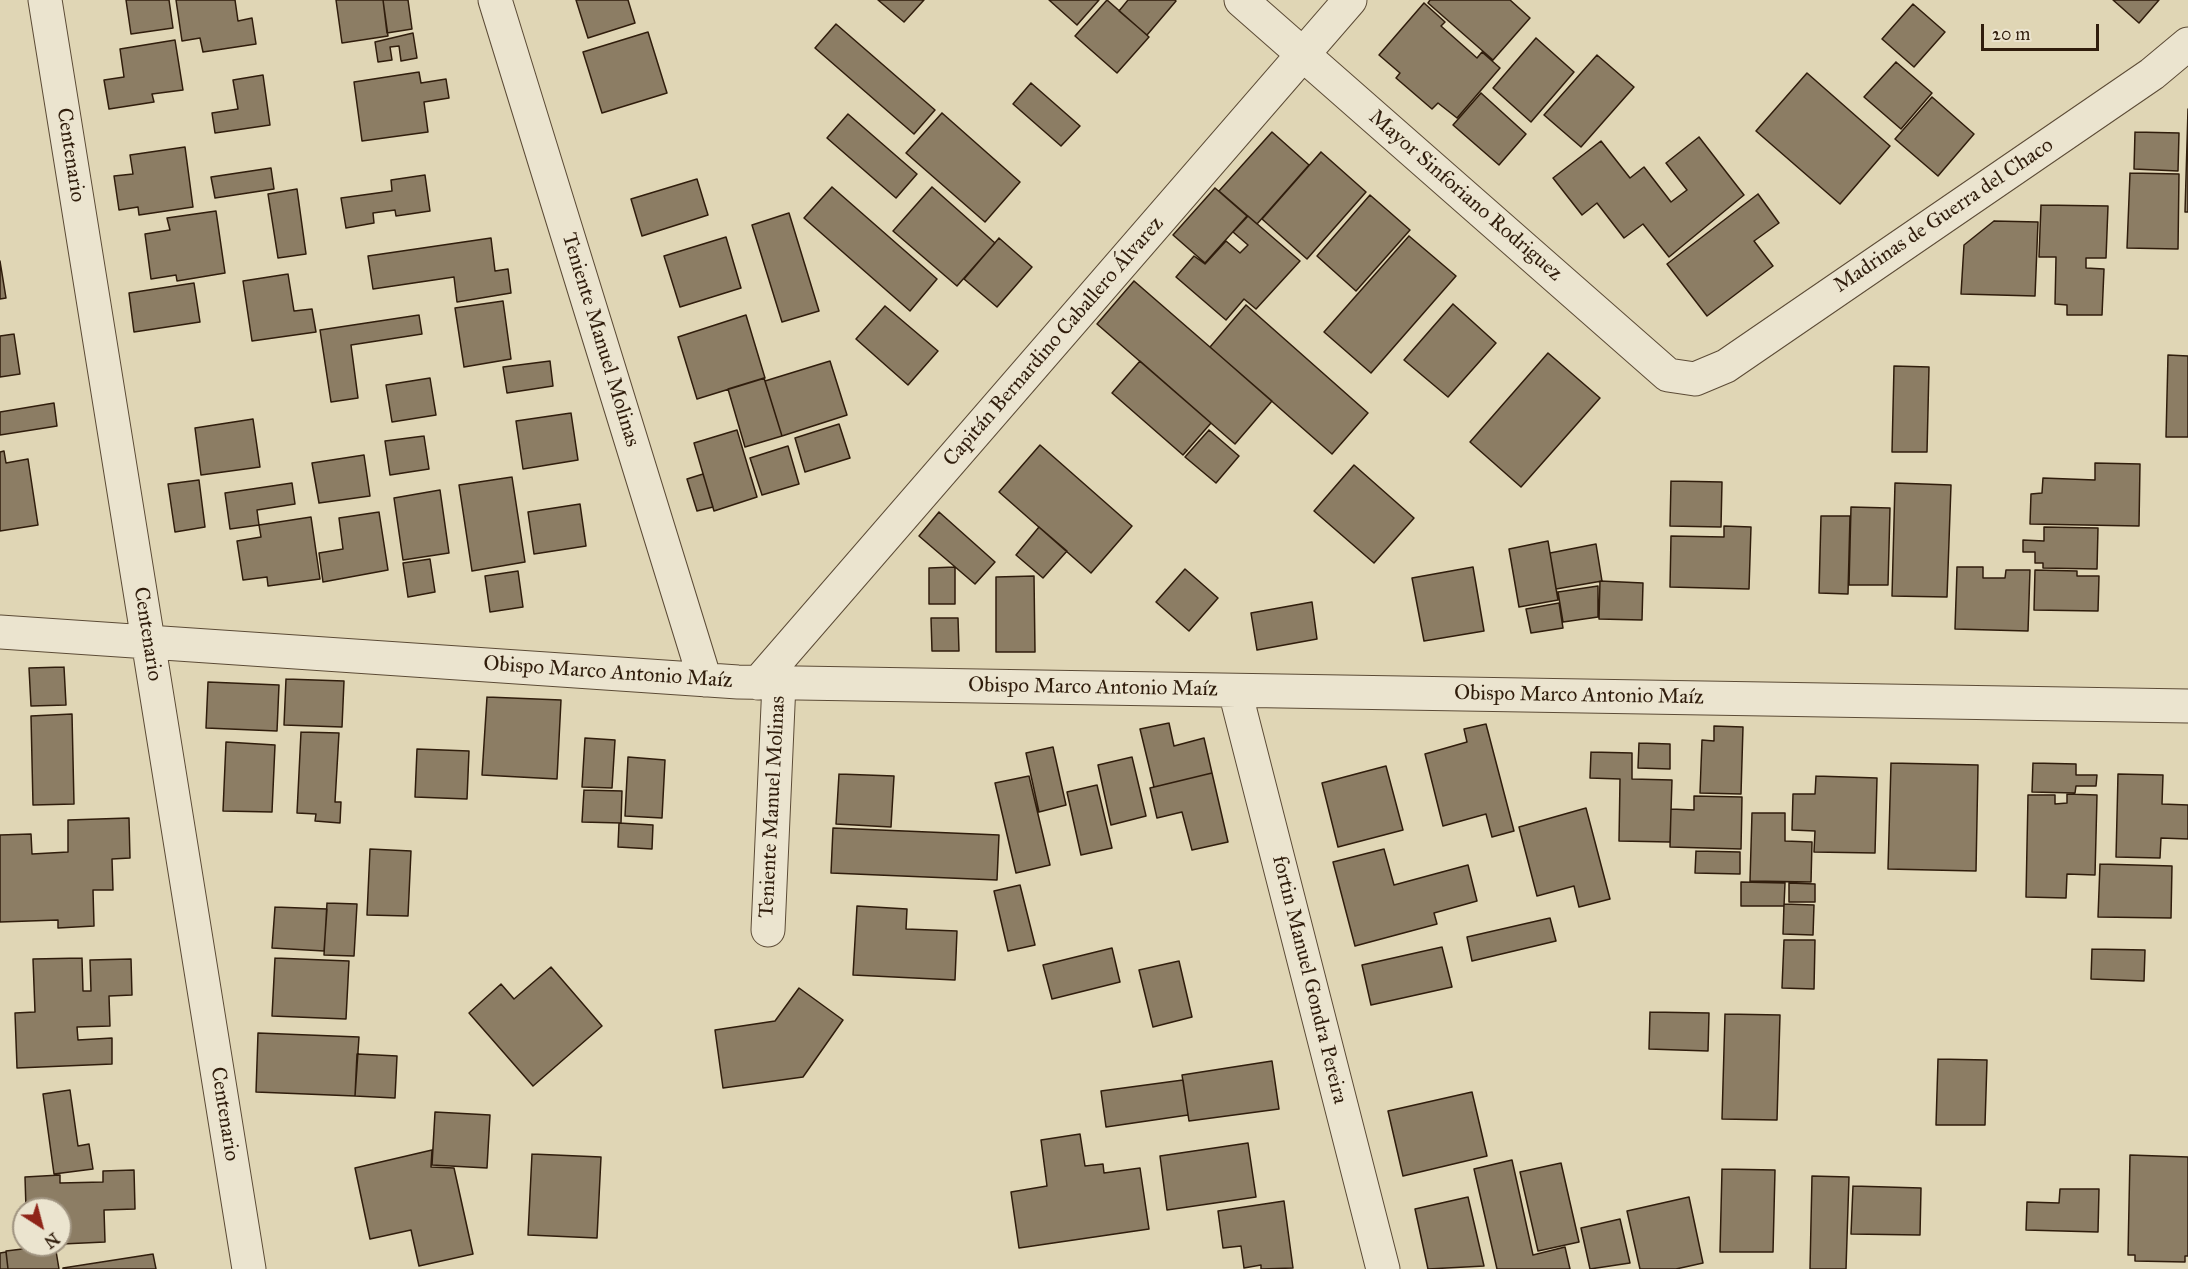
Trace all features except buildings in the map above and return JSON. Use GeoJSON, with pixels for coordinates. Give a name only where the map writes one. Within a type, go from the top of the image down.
{"type":"FeatureCollection","features":[{"type":"Feature","properties":{"kind":"street","name":"Centenario"},"geometry":{"type":"LineString","coordinates":[[45,0],[249,1269]]}},
{"type":"Feature","properties":{"kind":"street","name":"Teniente Manuel Molinas"},"geometry":{"type":"LineString","coordinates":[[495,0],[705,680]]}},
{"type":"Feature","properties":{"kind":"street","name":"Mayor Sinforiano Rodriguez"},"geometry":{"type":"LineString","coordinates":[[1241,0],[1668,375],[1695,380]]}},
{"type":"Feature","properties":{"kind":"street","name":"Capitán Bernardino Caballero Álvarez"},"geometry":{"type":"LineString","coordinates":[[769,683],[1350,0]]}},
{"type":"Feature","properties":{"kind":"street","name":"Madrinas de Guerra del Chaco"},"geometry":{"type":"LineString","coordinates":[[1695,380],[1726,366],[2152,74],[2188,44]]}},
{"type":"Feature","properties":{"kind":"street","name":"Obispo Marco Antonio Maíz"},"geometry":{"type":"LineString","coordinates":[[0,632],[769,683],[2188,706]]}},
{"type":"Feature","properties":{"kind":"street","name":"Teniente Manuel Molinas"},"geometry":{"type":"LineString","coordinates":[[768,930],[769,683]]}},
{"type":"Feature","properties":{"kind":"street","name":"fortin Manuel Gondra Pereira"},"geometry":{"type":"LineString","coordinates":[[1235,690],[1383,1269]]}}]}
